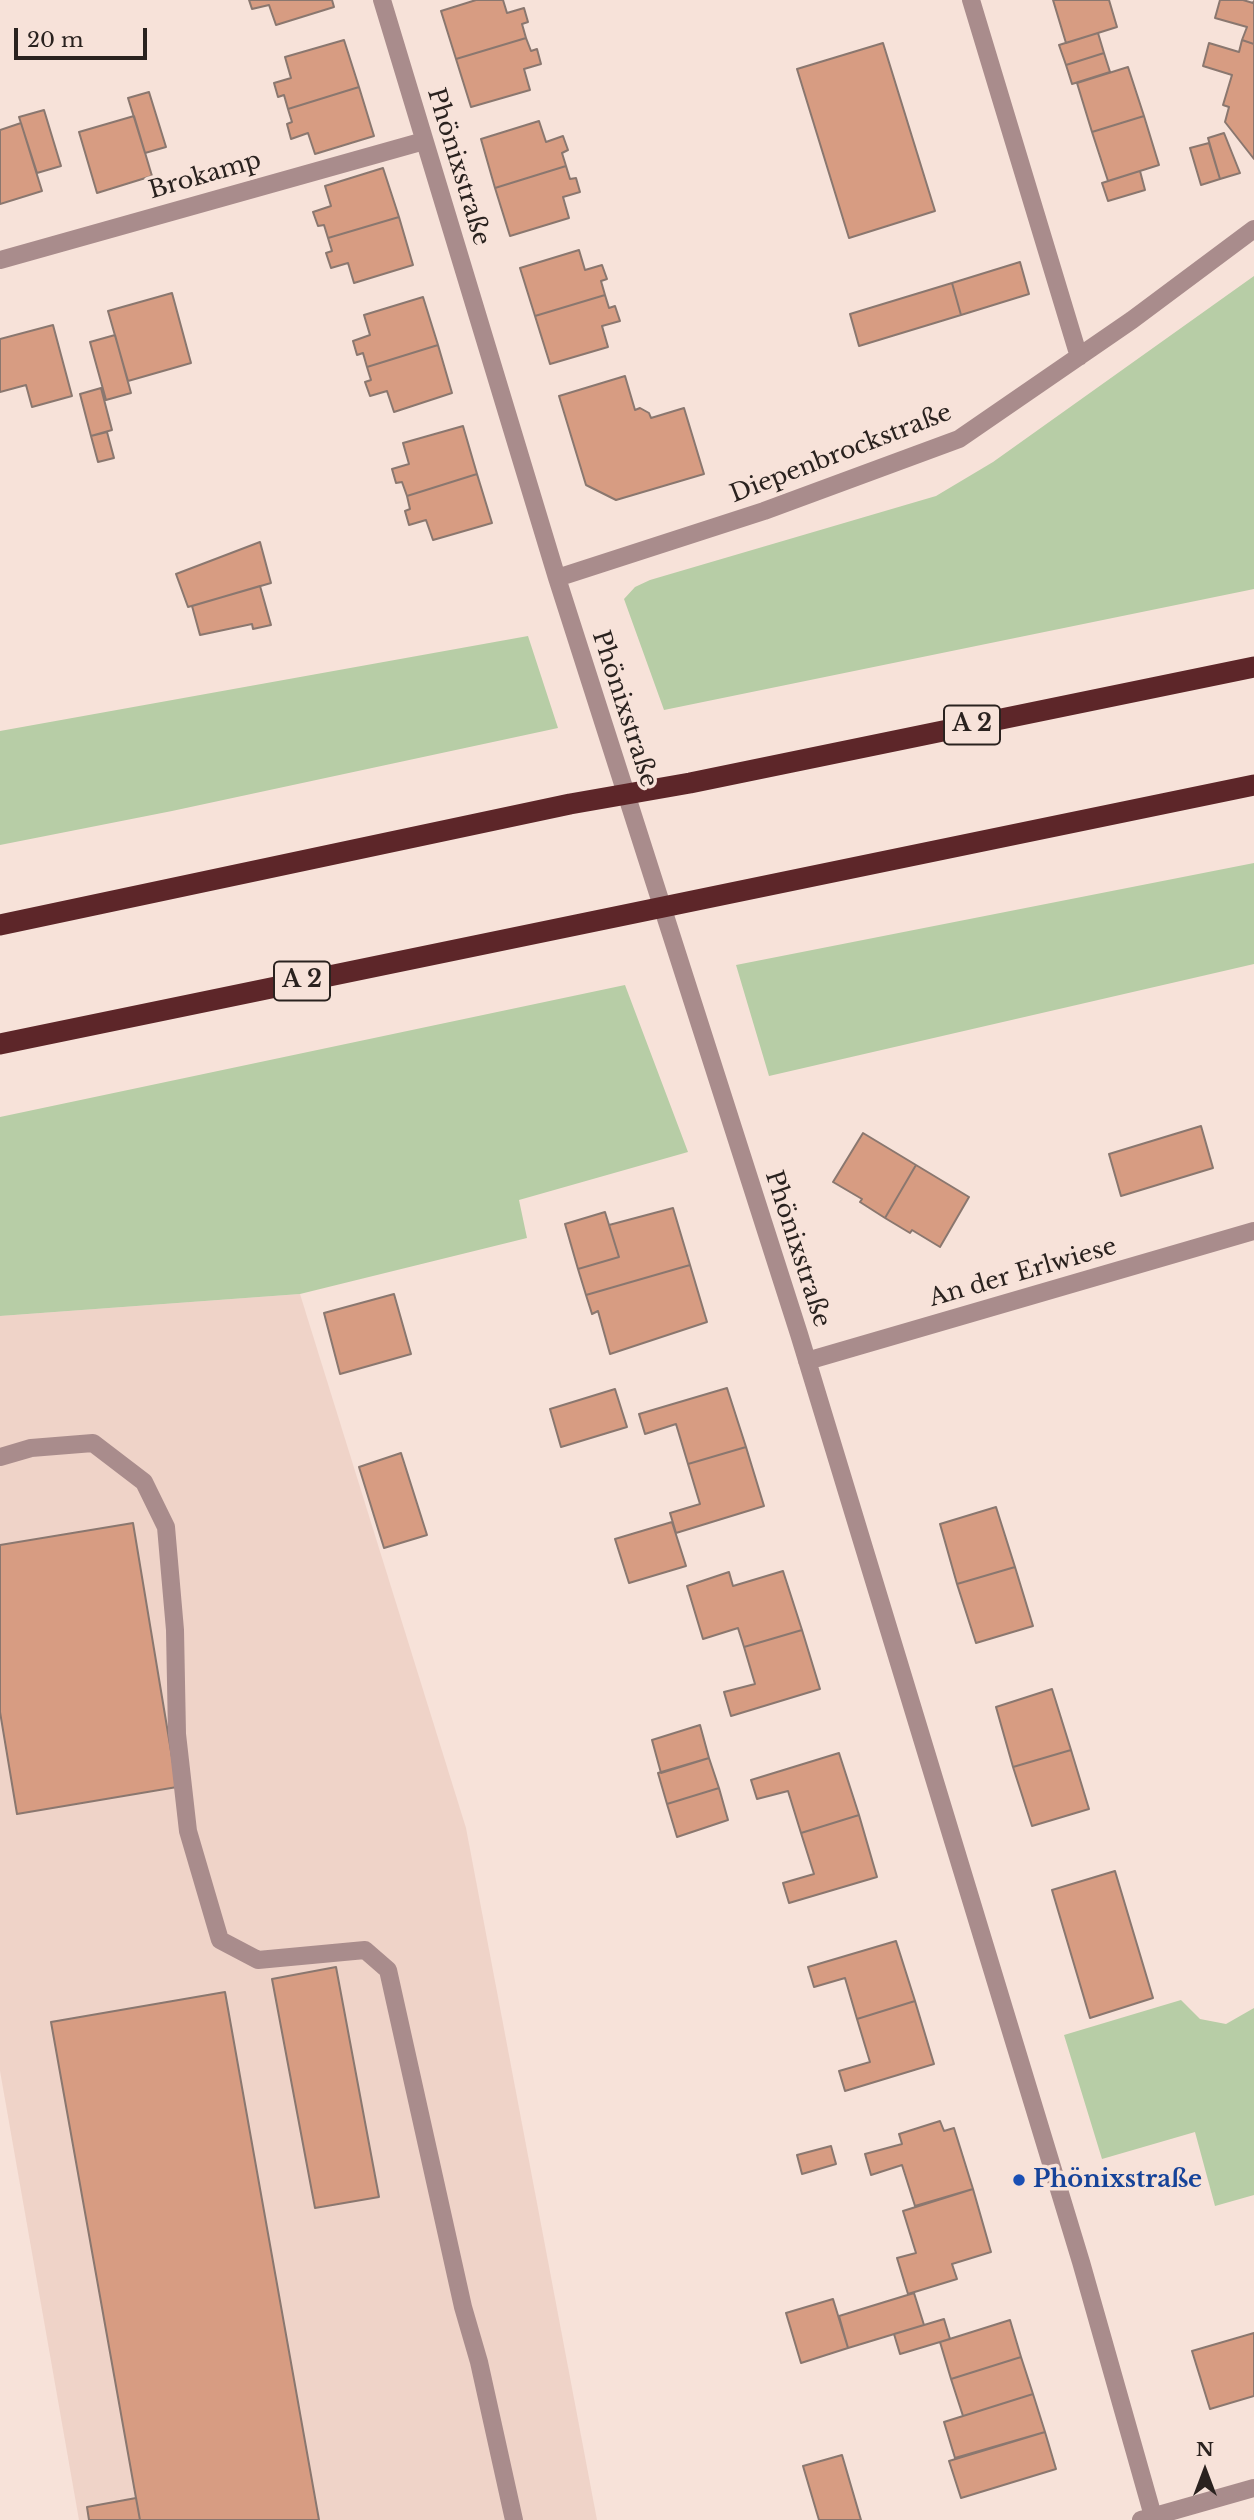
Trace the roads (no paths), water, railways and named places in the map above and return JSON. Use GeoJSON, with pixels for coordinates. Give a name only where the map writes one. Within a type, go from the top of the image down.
{"type":"FeatureCollection","features":[{"type":"Feature","properties":{"kind":"highway","name":"A 2"},"geometry":{"type":"LineString","coordinates":[[0,925],[570,804],[690,783],[1254,667]]}},
{"type":"Feature","properties":{"kind":"highway","name":"A 2"},"geometry":{"type":"LineString","coordinates":[[0,1044],[1254,785]]}},
{"type":"Feature","properties":{"kind":"street","name":"Phönixstraße"},"geometry":{"type":"LineString","coordinates":[[382,0],[556,578],[807,1361],[1081,2262],[1147,2518]]}},
{"type":"Feature","properties":{"kind":"street"},"geometry":{"type":"LineString","coordinates":[[971,0],[1079,357]]}},
{"type":"Feature","properties":{"kind":"street","name":"Brokamp"},"geometry":{"type":"LineString","coordinates":[[0,260],[424,141]]}},
{"type":"Feature","properties":{"kind":"street","name":"Diepenbrockstraße"},"geometry":{"type":"LineString","coordinates":[[556,578],[764,511],[959,439],[1079,357],[1254,229]]}},
{"type":"Feature","properties":{"kind":"street","name":"An der Erlwiese"},"geometry":{"type":"LineString","coordinates":[[807,1361],[1254,1231]]}},
{"type":"Feature","properties":{"kind":"street"},"geometry":{"type":"LineString","coordinates":[[0,1457],[32,1448],[93,1443],[144,1482],[166,1527],[175,1630],[177,1734],[188,1831],[220,1940],[258,1960],[365,1950],[388,1970],[463,2307],[479,2362],[514,2520]]}},
{"type":"Feature","properties":{"kind":"street"},"geometry":{"type":"LineString","coordinates":[[1147,2518],[1254,2488]]}},
{"type":"Feature","properties":{"kind":"place","name":"Phönixstraße"},"geometry":{"type":"Point","coordinates":[1019,2180]}}]}
